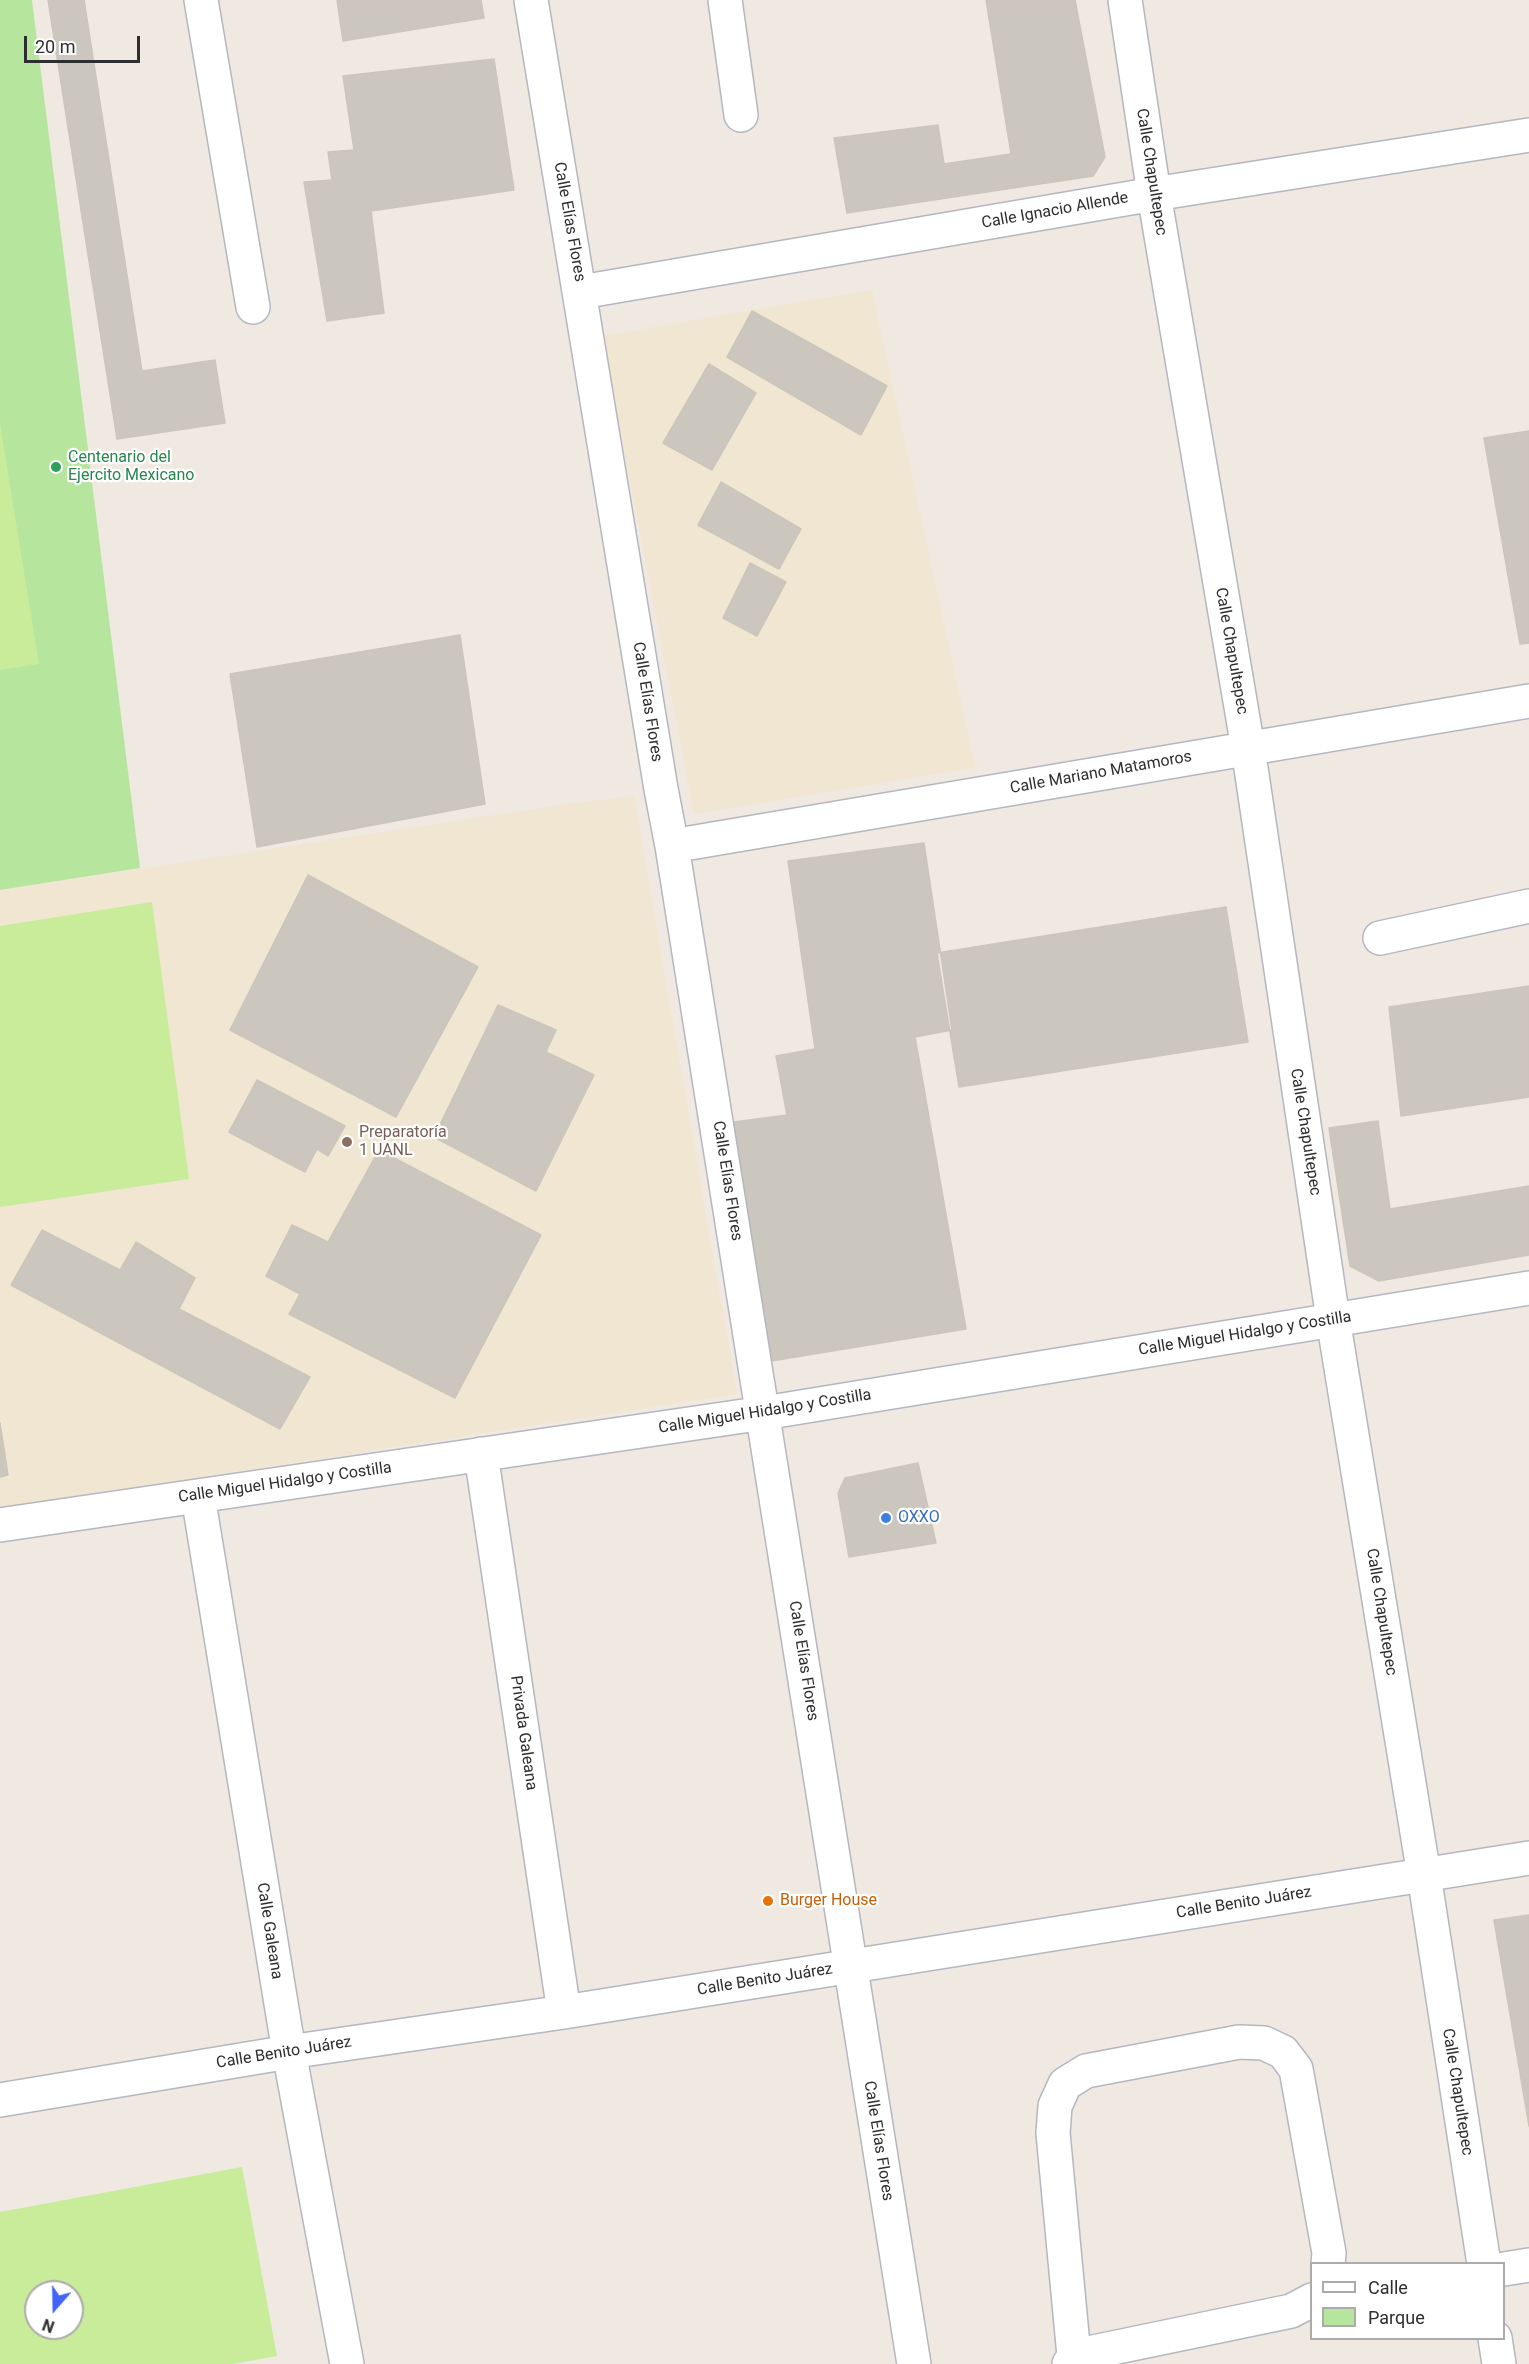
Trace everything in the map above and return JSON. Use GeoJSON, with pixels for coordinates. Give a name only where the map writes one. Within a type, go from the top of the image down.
{"type":"FeatureCollection","features":[{"type":"Feature","properties":{"kind":"street"},"geometry":{"type":"LineString","coordinates":[[201,0],[254,307]]}},
{"type":"Feature","properties":{"kind":"street","name":"Calle Elías Flores"},"geometry":{"type":"LineString","coordinates":[[531,0],[581,292],[764,1413],[914,2364]]}},
{"type":"Feature","properties":{"kind":"street"},"geometry":{"type":"LineString","coordinates":[[725,0],[741,115]]}},
{"type":"Feature","properties":{"kind":"street","name":"Calle Chapultepec"},"geometry":{"type":"LineString","coordinates":[[1125,0],[1154,194],[1248,748],[1333,1319],[1424,1875],[1484,2262]]}},
{"type":"Feature","properties":{"kind":"street","name":"Calle Ignacio Allende"},"geometry":{"type":"LineString","coordinates":[[581,292],[1154,194],[1529,135]]}},
{"type":"Feature","properties":{"kind":"street","name":"Calle Mariano Matamoros"},"geometry":{"type":"LineString","coordinates":[[672,846],[1529,701]]}},
{"type":"Feature","properties":{"kind":"street"},"geometry":{"type":"LineString","coordinates":[[1380,938],[1529,906]]}},
{"type":"Feature","properties":{"kind":"street","name":"Calle Miguel Hidalgo y Costilla"},"geometry":{"type":"LineString","coordinates":[[0,1524],[764,1413],[1529,1288]]}},
{"type":"Feature","properties":{"kind":"street","name":"Privada Galeana"},"geometry":{"type":"LineString","coordinates":[[481,1454],[564,2012]]}},
{"type":"Feature","properties":{"kind":"street","name":"Calle Galeana"},"geometry":{"type":"LineString","coordinates":[[198,1496],[289,2052],[347,2364]]}},
{"type":"Feature","properties":{"kind":"street","name":"Calle Benito Juárez"},"geometry":{"type":"LineString","coordinates":[[1,2093],[564,2012],[1529,1858]]}},
{"type":"Feature","properties":{"kind":"street"},"geometry":{"type":"LineString","coordinates":[[1310,2301],[1292,2311],[1071,2360],[1053,2133],[1055,2106],[1065,2084],[1086,2071],[1239,2042],[1264,2043],[1283,2052],[1296,2069],[1329,2253],[1328,2262]]}},
{"type":"Feature","properties":{"kind":"street"},"geometry":{"type":"LineString","coordinates":[[1505,2269],[1529,2265]]}},
{"type":"Feature","properties":{"kind":"street"},"geometry":{"type":"LineString","coordinates":[[1495,2340],[1499,2364]]}},
{"type":"Feature","properties":{"kind":"shaded area"},"geometry":{"type":"Polygon","coordinates":[[[872,290],[975,767],[694,814],[602,336],[872,290]]]}},
{"type":"Feature","properties":{"kind":"shaded area","name":"Preparatoría 1 UANL"},"geometry":{"type":"Polygon","coordinates":[[[634,796],[737,1394],[0,1508],[0,890],[574,803],[634,796]]]}},
{"type":"Feature","properties":{"kind":"green space"},"geometry":{"type":"Polygon","coordinates":[[[0,0],[32,0],[140,868],[0,890],[0,0]]]}},
{"type":"Feature","properties":{"kind":"green space"},"geometry":{"type":"Polygon","coordinates":[[[0,424],[39,664],[0,670],[0,424]]]}},
{"type":"Feature","properties":{"kind":"green space"},"geometry":{"type":"Polygon","coordinates":[[[152,902],[189,1179],[0,1207],[0,926],[152,902]]]}},
{"type":"Feature","properties":{"kind":"green space"},"geometry":{"type":"Polygon","coordinates":[[[242,2167],[277,2356],[232,2364],[0,2364],[0,2212],[242,2167]]]}},
{"type":"Feature","properties":{"kind":"building"},"geometry":{"type":"Polygon","coordinates":[[[48,0],[84,0],[142,371],[215,360],[225,423],[117,439],[48,0]]]}},
{"type":"Feature","properties":{"kind":"building"},"geometry":{"type":"Polygon","coordinates":[[[337,0],[481,0],[484,18],[343,41],[337,0]]]}},
{"type":"Feature","properties":{"kind":"building"},"geometry":{"type":"Polygon","coordinates":[[[986,0],[1075,0],[1105,157],[1093,176],[847,213],[834,138],[938,125],[944,164],[1011,154],[986,0]]]}},
{"type":"Feature","properties":{"kind":"building"},"geometry":{"type":"Polygon","coordinates":[[[494,59],[514,190],[371,211],[384,313],[327,321],[304,182],[332,180],[328,152],[354,150],[343,76],[494,59]]]}},
{"type":"Feature","properties":{"kind":"building"},"geometry":{"type":"Polygon","coordinates":[[[752,311],[887,386],[861,435],[727,357],[752,311]]]}},
{"type":"Feature","properties":{"kind":"building"},"geometry":{"type":"Polygon","coordinates":[[[709,364],[756,393],[712,470],[663,443],[709,364]]]}},
{"type":"Feature","properties":{"kind":"building"},"geometry":{"type":"Polygon","coordinates":[[[1529,431],[1529,643],[1520,644],[1484,438],[1529,431]]]}},
{"type":"Feature","properties":{"kind":"building"},"geometry":{"type":"Polygon","coordinates":[[[721,482],[801,529],[779,569],[698,525],[721,482]]]}},
{"type":"Feature","properties":{"kind":"building"},"geometry":{"type":"Polygon","coordinates":[[[750,563],[786,582],[757,636],[723,618],[750,563]]]}},
{"type":"Feature","properties":{"kind":"building"},"geometry":{"type":"Polygon","coordinates":[[[460,635],[485,804],[257,847],[230,674],[460,635]]]}},
{"type":"Feature","properties":{"kind":"building"},"geometry":{"type":"Polygon","coordinates":[[[924,843],[952,1030],[915,1037],[966,1329],[765,1362],[734,1122],[787,1115],[776,1056],[815,1049],[788,861],[924,843]]]}},
{"type":"Feature","properties":{"kind":"building"},"geometry":{"type":"Polygon","coordinates":[[[308,875],[478,967],[396,1117],[230,1030],[308,875]]]}},
{"type":"Feature","properties":{"kind":"building"},"geometry":{"type":"Polygon","coordinates":[[[1226,907],[1248,1042],[959,1087],[937,953],[1226,907]]]}},
{"type":"Feature","properties":{"kind":"building"},"geometry":{"type":"Polygon","coordinates":[[[1529,986],[1529,1097],[1401,1116],[1389,1007],[1529,986]]]}},
{"type":"Feature","properties":{"kind":"building"},"geometry":{"type":"Polygon","coordinates":[[[498,1005],[556,1030],[546,1052],[594,1075],[536,1191],[434,1137],[498,1005]]]}},
{"type":"Feature","properties":{"kind":"building"},"geometry":{"type":"Polygon","coordinates":[[[257,1080],[345,1126],[328,1156],[317,1149],[305,1172],[229,1132],[257,1080]]]}},
{"type":"Feature","properties":{"kind":"building"},"geometry":{"type":"Polygon","coordinates":[[[1378,1121],[1390,1209],[1529,1186],[1529,1255],[1379,1281],[1350,1266],[1329,1128],[1378,1121]]]}},
{"type":"Feature","properties":{"kind":"building"},"geometry":{"type":"Polygon","coordinates":[[[379,1150],[541,1235],[455,1398],[289,1314],[300,1294],[266,1276],[292,1225],[328,1242],[379,1150]]]}},
{"type":"Feature","properties":{"kind":"building"},"geometry":{"type":"Polygon","coordinates":[[[42,1230],[120,1270],[136,1242],[195,1278],[179,1309],[310,1377],[280,1429],[11,1285],[42,1230]]]}},
{"type":"Feature","properties":{"kind":"building"},"geometry":{"type":"Polygon","coordinates":[[[0,1423],[8,1475],[0,1477],[0,1423]]]}},
{"type":"Feature","properties":{"kind":"building","name":"OXXO"},"geometry":{"type":"Polygon","coordinates":[[[918,1463],[936,1543],[849,1557],[838,1493],[845,1478],[918,1463]]]}},
{"type":"Feature","properties":{"kind":"building"},"geometry":{"type":"Polygon","coordinates":[[[1529,1915],[1529,2126],[1494,1920],[1529,1915]]]}},
{"type":"Feature","properties":{"kind":"place","name":"Centenario del Ejercito Mexicano"},"geometry":{"type":"Point","coordinates":[56,467]}},
{"type":"Feature","properties":{"kind":"place","name":"Preparatoría 1 UANL"},"geometry":{"type":"Point","coordinates":[347,1142]}},
{"type":"Feature","properties":{"kind":"place","name":"OXXO"},"geometry":{"type":"Point","coordinates":[886,1518]}},
{"type":"Feature","properties":{"kind":"place","name":"Burger House"},"geometry":{"type":"Point","coordinates":[768,1901]}}]}
